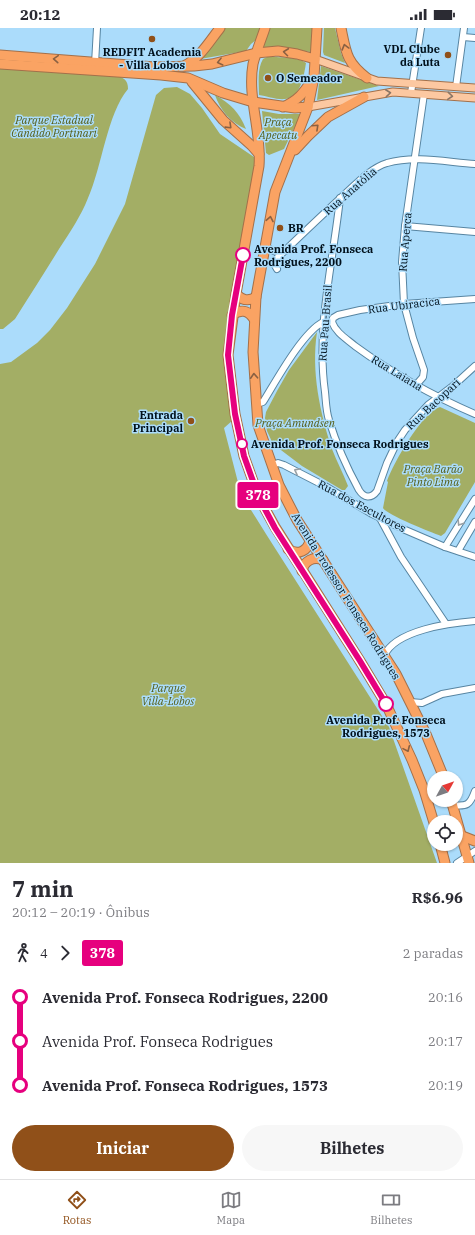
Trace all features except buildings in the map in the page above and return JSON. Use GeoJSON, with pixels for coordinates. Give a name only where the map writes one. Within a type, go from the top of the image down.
{"type":"FeatureCollection","features":[{"type":"Feature","properties":{"kind":"highway"},"geometry":{"type":"LineString","coordinates":[[183,67],[199,55],[220,28]]}},
{"type":"Feature","properties":{"kind":"highway","name":"Avenida Professor Fonseca Rodrigues"},"geometry":{"type":"LineString","coordinates":[[265,28],[256,53],[252,75],[253,102],[260,155],[259,166],[232,315],[228,355],[231,389],[237,424],[244,456],[259,498],[288,550],[386,704],[412,760],[424,790],[432,815]]}},
{"type":"Feature","properties":{"kind":"highway","name":"Avenida Professor Fonseca Rodrigues"},"geometry":{"type":"LineString","coordinates":[[317,28],[314,77],[308,108],[275,192],[256,297],[253,352],[258,425],[279,485],[297,520],[396,674],[426,734],[441,771]]}},
{"type":"Feature","properties":{"kind":"highway"},"geometry":{"type":"LineString","coordinates":[[341,28],[349,60],[356,70],[367,78]]}},
{"type":"Feature","properties":{"kind":"highway"},"geometry":{"type":"LineString","coordinates":[[0,64],[183,67],[212,64],[256,53],[278,51],[315,59]]}},
{"type":"Feature","properties":{"kind":"highway"},"geometry":{"type":"LineString","coordinates":[[0,55],[188,78],[223,93],[253,102],[283,107],[308,108]]}},
{"type":"Feature","properties":{"kind":"highway"},"geometry":{"type":"LineString","coordinates":[[283,107],[295,101],[302,95],[314,77]]}},
{"type":"Feature","properties":{"kind":"highway"},"geometry":{"type":"LineString","coordinates":[[188,78],[199,89],[223,120],[260,155]]}},
{"type":"Feature","properties":{"kind":"highway"},"geometry":{"type":"LineString","coordinates":[[290,156],[328,117],[364,97]]}},
{"type":"Feature","properties":{"kind":"highway"},"geometry":{"type":"LineString","coordinates":[[236,294],[244,300],[250,300],[256,297]]}},
{"type":"Feature","properties":{"kind":"highway"},"geometry":{"type":"LineString","coordinates":[[232,315],[239,310],[242,310],[249,313],[254,319]]}},
{"type":"Feature","properties":{"kind":"highway"},"geometry":{"type":"LineString","coordinates":[[288,550],[294,553],[300,552],[307,547],[310,540]]}},
{"type":"Feature","properties":{"kind":"highway"},"geometry":{"type":"LineString","coordinates":[[302,571],[305,564],[311,559],[319,558],[323,560]]}},
{"type":"Feature","properties":{"kind":"highway"},"geometry":{"type":"LineString","coordinates":[[463,838],[475,841]]}},
{"type":"Feature","properties":{"kind":"highway"},"geometry":{"type":"LineString","coordinates":[[463,842],[472,859]]}},
{"type":"Feature","properties":{"kind":"highway"},"geometry":{"type":"LineString","coordinates":[[442,851],[445,863]]}},
{"type":"Feature","properties":{"kind":"main road"},"geometry":{"type":"LineString","coordinates":[[315,59],[377,81],[475,88]]}},
{"type":"Feature","properties":{"kind":"main road"},"geometry":{"type":"LineString","coordinates":[[308,108],[393,92],[475,98]]}},
{"type":"Feature","properties":{"kind":"street"},"geometry":{"type":"LineString","coordinates":[[95,66],[97,28]]}},
{"type":"Feature","properties":{"kind":"street"},"geometry":{"type":"LineString","coordinates":[[412,93],[412,84],[421,28]]}},
{"type":"Feature","properties":{"kind":"street"},"geometry":{"type":"LineString","coordinates":[[456,87],[464,28]]}},
{"type":"Feature","properties":{"kind":"street"},"geometry":{"type":"LineString","coordinates":[[463,37],[475,38]]}},
{"type":"Feature","properties":{"kind":"street","name":"Rua Aperca"},"geometry":{"type":"LineString","coordinates":[[416,385],[423,377],[424,370],[413,338],[404,304],[402,262],[405,226],[424,94]]}},
{"type":"Feature","properties":{"kind":"street","name":"Rua Anatólia"},"geometry":{"type":"LineString","coordinates":[[277,269],[273,262],[340,198],[366,175],[379,166],[397,161],[415,159],[475,164]]}},
{"type":"Feature","properties":{"kind":"street","name":"Rua Pau-Brasil"},"geometry":{"type":"LineString","coordinates":[[340,198],[323,322],[322,372],[329,419],[352,477],[361,494],[365,497],[370,497],[377,491]]}},
{"type":"Feature","properties":{"kind":"street"},"geometry":{"type":"LineString","coordinates":[[405,226],[475,232]]}},
{"type":"Feature","properties":{"kind":"street"},"geometry":{"type":"LineString","coordinates":[[265,246],[273,251],[285,251]]}},
{"type":"Feature","properties":{"kind":"street","name":"Rua Ubiracica"},"geometry":{"type":"LineString","coordinates":[[333,318],[338,315],[360,310],[404,304],[475,298]]}},
{"type":"Feature","properties":{"kind":"street","name":"Rua Laiana"},"geometry":{"type":"LineString","coordinates":[[333,318],[332,324],[341,335],[370,357],[416,385],[475,414]]}},
{"type":"Feature","properties":{"kind":"street"},"geometry":{"type":"LineString","coordinates":[[256,404],[263,402],[289,360],[312,330],[323,322]]}},
{"type":"Feature","properties":{"kind":"street","name":"Rua Bacopari"},"geometry":{"type":"LineString","coordinates":[[377,491],[387,463],[397,442],[413,420],[475,366]]}},
{"type":"Feature","properties":{"kind":"street","name":"Rua dos Escultores"},"geometry":{"type":"LineString","coordinates":[[272,465],[278,463],[284,465],[325,486],[380,518],[445,547],[475,557]]}},
{"type":"Feature","properties":{"kind":"street"},"geometry":{"type":"LineString","coordinates":[[445,547],[475,499]]}},
{"type":"Feature","properties":{"kind":"street"},"geometry":{"type":"LineString","coordinates":[[380,518],[401,557],[446,624]]}},
{"type":"Feature","properties":{"kind":"street"},"geometry":{"type":"LineString","coordinates":[[458,551],[475,522]]}},
{"type":"Feature","properties":{"kind":"street"},"geometry":{"type":"LineString","coordinates":[[384,656],[391,646],[415,632],[446,624],[475,621]]}},
{"type":"Feature","properties":{"kind":"street"},"geometry":{"type":"LineString","coordinates":[[410,702],[422,703],[442,694],[475,688]]}},
{"type":"Feature","properties":{"kind":"street"},"geometry":{"type":"LineString","coordinates":[[463,804],[466,805],[470,802],[475,793]]}},
{"type":"Feature","properties":{"kind":"street"},"geometry":{"type":"LineString","coordinates":[[456,863],[472,859]]}},
{"type":"Feature","properties":{"kind":"green space"},"geometry":{"type":"Polygon","coordinates":[[[225,28],[260,28],[256,40],[246,51],[200,59],[225,28]]]}},
{"type":"Feature","properties":{"kind":"green space"},"geometry":{"type":"Polygon","coordinates":[[[270,28],[313,28],[312,51],[310,52],[288,48],[264,48],[270,28]]]}},
{"type":"Feature","properties":{"kind":"green space"},"geometry":{"type":"Polygon","coordinates":[[[324,28],[335,28],[345,63],[324,55],[324,28]]]}},
{"type":"Feature","properties":{"kind":"green space","name":"Praça Apecatu"},"geometry":{"type":"Polygon","coordinates":[[[267,57],[293,58],[306,63],[301,85],[295,94],[285,99],[259,95],[260,67],[263,59],[267,57]]]}},
{"type":"Feature","properties":{"kind":"green space"},"geometry":{"type":"Polygon","coordinates":[[[321,66],[379,86],[317,100],[321,66]]]}},
{"type":"Feature","properties":{"kind":"green space","name":"Parque Estadual Cândido Portinari"},"geometry":{"type":"Polygon","coordinates":[[[0,68],[116,75],[125,80],[128,89],[115,112],[93,185],[82,211],[15,319],[3,329],[0,329],[0,68]]]}},
{"type":"Feature","properties":{"kind":"green space","name":"Parque Villa-Lobos"},"geometry":{"type":"Polygon","coordinates":[[[177,87],[190,94],[220,134],[254,157],[256,168],[231,308],[224,364],[233,420],[224,428],[241,494],[389,727],[427,835],[427,851],[433,851],[437,863],[0,863],[0,364],[11,362],[37,343],[50,330],[67,308],[95,264],[125,204],[156,95],[164,88],[177,87]]]}},
{"type":"Feature","properties":{"kind":"green space","name":"Praça Apecatu"},"geometry":{"type":"Polygon","coordinates":[[[215,95],[234,109],[246,129],[231,120],[223,111],[215,95]]]}},
{"type":"Feature","properties":{"kind":"green space","name":"Praça Apecatu"},"geometry":{"type":"Polygon","coordinates":[[[262,111],[279,114],[301,114],[284,149],[269,155],[266,153],[262,111]]]}},
{"type":"Feature","properties":{"kind":"green space","name":"Praça Amundsen"},"geometry":{"type":"Polygon","coordinates":[[[317,332],[315,362],[320,406],[332,449],[348,486],[345,490],[342,490],[302,466],[273,444],[267,431],[265,418],[266,412],[289,370],[317,332]]]}},
{"type":"Feature","properties":{"kind":"green space","name":"Praça Barão Pinto Lima"},"geometry":{"type":"Polygon","coordinates":[[[440,407],[475,423],[475,482],[445,533],[441,536],[400,519],[383,508],[387,481],[395,463],[425,418],[440,407]]]}},
{"type":"Feature","properties":{"kind":"bus line","name":"378"},"geometry":{"type":"LineString","coordinates":[[243,255],[232,315],[228,355],[231,389],[244,456],[259,498],[275,528],[386,704]]}},
{"type":"Feature","properties":{"kind":"place","name":"REDFIT Academia - Villa Lobos"},"geometry":{"type":"Point","coordinates":[152,39]}},
{"type":"Feature","properties":{"kind":"place","name":"VDL Clube da Luta"},"geometry":{"type":"Point","coordinates":[448,55]}},
{"type":"Feature","properties":{"kind":"place","name":"O Semeador"},"geometry":{"type":"Point","coordinates":[268,78]}},
{"type":"Feature","properties":{"kind":"place","name":"BR"},"geometry":{"type":"Point","coordinates":[280,228]}},
{"type":"Feature","properties":{"kind":"place","name":"Avenida Prof. Fonseca Rodrigues, 2200"},"geometry":{"type":"Point","coordinates":[243,255]}},
{"type":"Feature","properties":{"kind":"place","name":"Entrada Principal"},"geometry":{"type":"Point","coordinates":[191,421]}},
{"type":"Feature","properties":{"kind":"place","name":"Avenida Prof. Fonseca Rodrigues"},"geometry":{"type":"Point","coordinates":[242,444]}},
{"type":"Feature","properties":{"kind":"place","name":"Avenida Prof. Fonseca Rodrigues, 1573"},"geometry":{"type":"Point","coordinates":[386,704]}}]}
